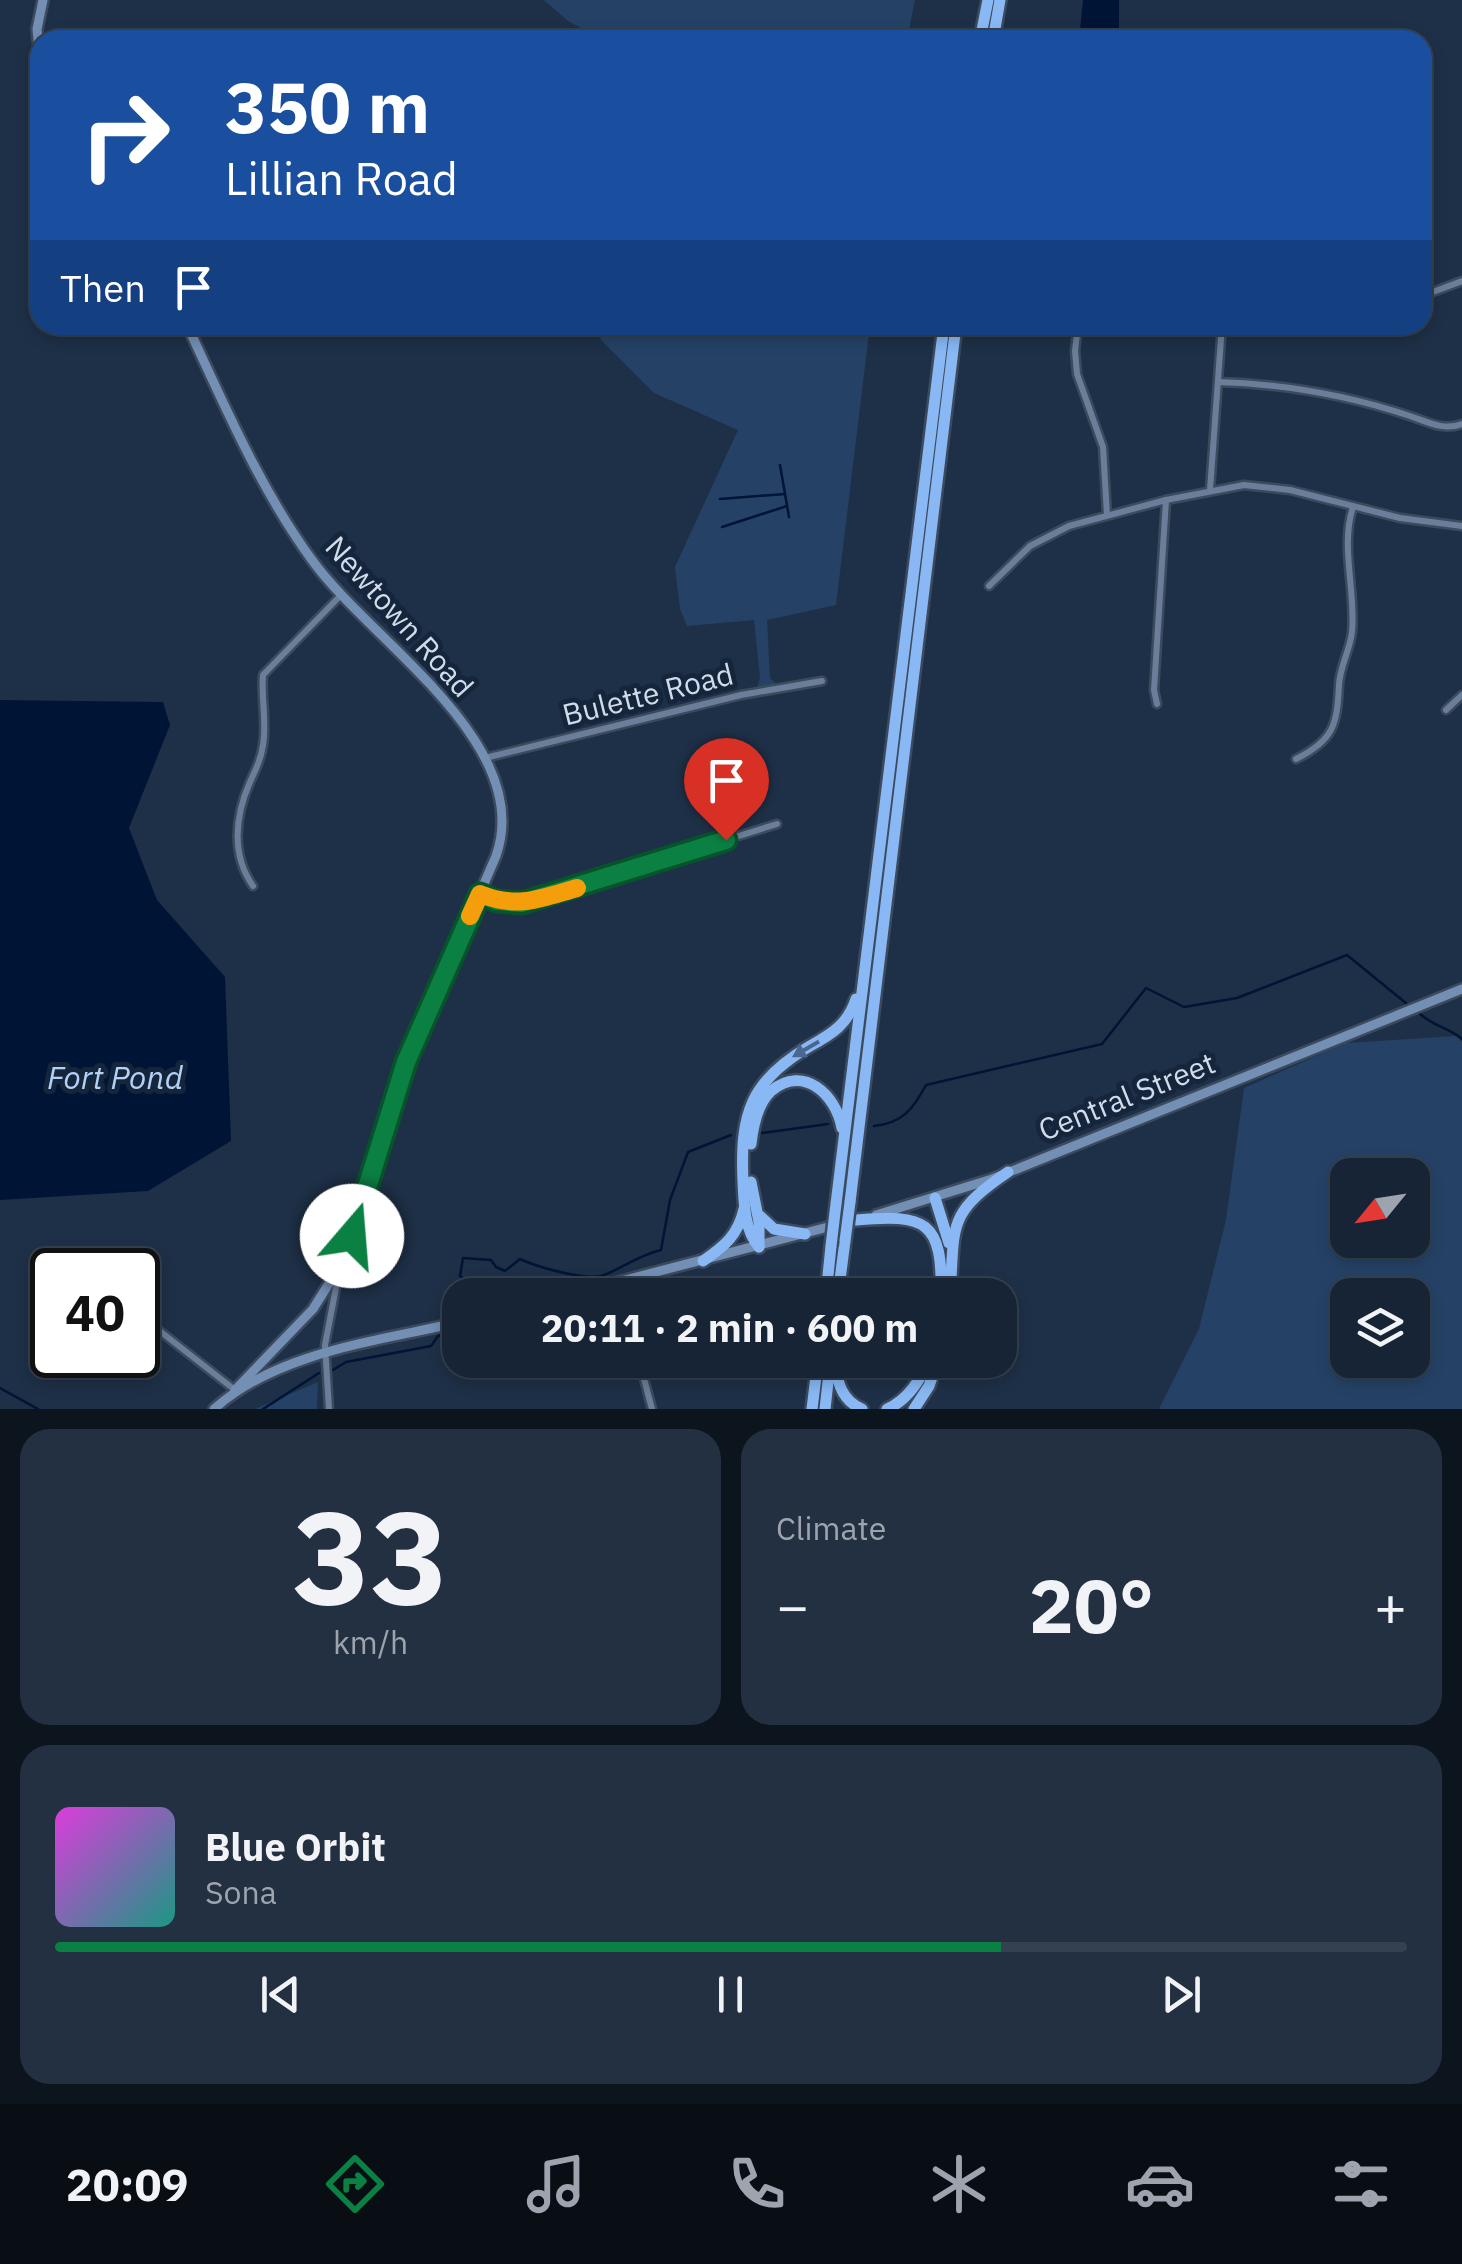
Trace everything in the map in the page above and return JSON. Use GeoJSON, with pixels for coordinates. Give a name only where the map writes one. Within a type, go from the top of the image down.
{"type":"FeatureCollection","features":[{"type":"Feature","properties":{"kind":"highway"},"geometry":{"type":"LineString","coordinates":[[982,30],[988,0]]}},
{"type":"Feature","properties":{"kind":"highway"},"geometry":{"type":"LineString","coordinates":[[995,30],[1000,0]]}},
{"type":"Feature","properties":{"kind":"highway"},"geometry":{"type":"LineString","coordinates":[[840,1278],[845,1242],[844,1143],[860,1068],[864,976],[943,335]]}},
{"type":"Feature","properties":{"kind":"highway"},"geometry":{"type":"LineString","coordinates":[[828,1278],[843,1203],[955,335]]}},
{"type":"Feature","properties":{"kind":"highway"},"geometry":{"type":"LineString","coordinates":[[704,1260],[727,1245],[744,1213],[745,1128],[754,1097],[782,1063],[842,1026],[852,1011],[864,976]]}},
{"type":"Feature","properties":{"kind":"highway"},"geometry":{"type":"LineString","coordinates":[[759,1247],[750,1182],[750,1146],[759,1110],[772,1091],[794,1082],[805,1082],[822,1090],[835,1104],[844,1143]]}},
{"type":"Feature","properties":{"kind":"highway"},"geometry":{"type":"LineString","coordinates":[[951,1278],[955,1226],[963,1209],[1008,1172]]}},
{"type":"Feature","properties":{"kind":"highway"},"geometry":{"type":"LineString","coordinates":[[935,1198],[946,1225],[952,1257]]}},
{"type":"Feature","properties":{"kind":"highway"},"geometry":{"type":"LineString","coordinates":[[935,1198],[939,1278]]}},
{"type":"Feature","properties":{"kind":"highway"},"geometry":{"type":"LineString","coordinates":[[744,1200],[748,1226],[759,1247]]}},
{"type":"Feature","properties":{"kind":"highway"},"geometry":{"type":"LineString","coordinates":[[757,1213],[774,1229],[805,1234]]}},
{"type":"Feature","properties":{"kind":"highway"},"geometry":{"type":"LineString","coordinates":[[856,1220],[910,1218],[927,1227],[936,1243]]}},
{"type":"Feature","properties":{"kind":"highway"},"geometry":{"type":"LineString","coordinates":[[812,1409],[816,1378]]}},
{"type":"Feature","properties":{"kind":"highway"},"geometry":{"type":"LineString","coordinates":[[825,1409],[831,1378]]}},
{"type":"Feature","properties":{"kind":"highway"},"geometry":{"type":"LineString","coordinates":[[838,1378],[841,1390],[862,1409]]}},
{"type":"Feature","properties":{"kind":"highway"},"geometry":{"type":"LineString","coordinates":[[887,1409],[895,1406],[919,1378]]}},
{"type":"Feature","properties":{"kind":"highway"},"geometry":{"type":"LineString","coordinates":[[914,1409],[932,1378]]}},
{"type":"Feature","properties":{"kind":"street"},"geometry":{"type":"LineString","coordinates":[[37,30],[43,0]]}},
{"type":"Feature","properties":{"kind":"street"},"geometry":{"type":"LineString","coordinates":[[1432,292],[1462,281]]}},
{"type":"Feature","properties":{"kind":"street","name":"Newtown Road"},"geometry":{"type":"LineString","coordinates":[[192,335],[241,438],[312,560],[434,690],[486,758],[501,794],[501,839],[480,894]]}},
{"type":"Feature","properties":{"kind":"street"},"geometry":{"type":"LineString","coordinates":[[1077,335],[1077,374],[1103,447],[1106,515]]}},
{"type":"Feature","properties":{"kind":"street"},"geometry":{"type":"LineString","coordinates":[[1210,490],[1221,335]]}},
{"type":"Feature","properties":{"kind":"street"},"geometry":{"type":"LineString","coordinates":[[1218,382],[1322,392],[1370,403],[1435,426],[1462,424]]}},
{"type":"Feature","properties":{"kind":"street"},"geometry":{"type":"LineString","coordinates":[[988,586],[1010,562],[1049,534],[1106,515],[1210,490],[1267,486],[1353,507],[1462,526]]}},
{"type":"Feature","properties":{"kind":"street"},"geometry":{"type":"LineString","coordinates":[[1158,704],[1154,690],[1166,500]]}},
{"type":"Feature","properties":{"kind":"street"},"geometry":{"type":"LineString","coordinates":[[1296,759],[1320,747],[1340,701],[1342,669],[1352,635],[1347,527],[1353,507]]}},
{"type":"Feature","properties":{"kind":"street"},"geometry":{"type":"LineString","coordinates":[[253,886],[240,863],[238,832],[265,738],[263,675],[341,595]]}},
{"type":"Feature","properties":{"kind":"street","name":"Bulette Road"},"geometry":{"type":"LineString","coordinates":[[486,758],[740,695],[822,681]]}},
{"type":"Feature","properties":{"kind":"street"},"geometry":{"type":"LineString","coordinates":[[1446,710],[1462,696]]}},
{"type":"Feature","properties":{"kind":"street"},"geometry":{"type":"LineString","coordinates":[[329,1409],[325,1354],[335,1285],[406,1062],[480,894],[497,901],[522,903],[777,824]]}},
{"type":"Feature","properties":{"kind":"street","name":"Central Street"},"geometry":{"type":"LineString","coordinates":[[805,1234],[935,1198],[1008,1172],[1462,989]]}},
{"type":"Feature","properties":{"kind":"street"},"geometry":{"type":"LineString","coordinates":[[635,1278],[805,1234]]}},
{"type":"Feature","properties":{"kind":"street"},"geometry":{"type":"LineString","coordinates":[[214,1409],[313,1309],[343,1261]]}},
{"type":"Feature","properties":{"kind":"street"},"geometry":{"type":"LineString","coordinates":[[235,1390],[273,1370],[442,1326]]}},
{"type":"Feature","properties":{"kind":"street"},"geometry":{"type":"LineString","coordinates":[[160,1331],[235,1390]]}},
{"type":"Feature","properties":{"kind":"street"},"geometry":{"type":"LineString","coordinates":[[644,1378],[652,1409]]}},
{"type":"Feature","properties":{"kind":"shaded area"},"geometry":{"type":"Polygon","coordinates":[[[544,0],[915,0],[909,30],[585,30],[544,0]]]}},
{"type":"Feature","properties":{"kind":"shaded area"},"geometry":{"type":"Polygon","coordinates":[[[598,335],[869,335],[836,605],[767,620],[770,678],[777,685],[757,688],[760,678],[754,620],[687,626],[680,609],[675,567],[738,430],[654,393],[598,335]]]}},
{"type":"Feature","properties":{"kind":"shaded area"},"geometry":{"type":"Polygon","coordinates":[[[1456,1036],[1462,1042],[1462,1409],[1159,1409],[1199,1329],[1226,1220],[1244,1088],[1346,1043],[1456,1036]]]}},
{"type":"Feature","properties":{"kind":"shaded area"},"geometry":{"type":"Polygon","coordinates":[[[318,1382],[317,1409],[255,1409],[318,1382]]]}},
{"type":"Feature","properties":{"kind":"water"},"geometry":{"type":"Polygon","coordinates":[[[1083,0],[1119,0],[1119,30],[1080,30],[1083,0]]]}},
{"type":"Feature","properties":{"kind":"water","name":"Fort Pond"},"geometry":{"type":"Polygon","coordinates":[[[0,700],[163,702],[170,725],[129,828],[157,900],[225,977],[231,1141],[148,1191],[0,1200],[0,700]]]}},
{"type":"Feature","properties":{"kind":"waterway"},"geometry":{"type":"LineString","coordinates":[[780,465],[789,517]]}},
{"type":"Feature","properties":{"kind":"waterway"},"geometry":{"type":"LineString","coordinates":[[720,499],[785,494]]}},
{"type":"Feature","properties":{"kind":"waterway"},"geometry":{"type":"LineString","coordinates":[[722,527],[787,506]]}},
{"type":"Feature","properties":{"kind":"waterway"},"geometry":{"type":"LineString","coordinates":[[874,1126],[893,1122],[906,1113],[926,1085],[1102,1044],[1146,988],[1184,1007],[1237,998],[1347,955],[1407,1004]]}},
{"type":"Feature","properties":{"kind":"waterway"},"geometry":{"type":"LineString","coordinates":[[1420,1014],[1462,1039]]}},
{"type":"Feature","properties":{"kind":"waterway"},"geometry":{"type":"LineString","coordinates":[[762,1133],[828,1124]]}},
{"type":"Feature","properties":{"kind":"waterway"},"geometry":{"type":"LineString","coordinates":[[462,1278],[463,1258],[491,1260],[505,1271],[520,1259],[560,1272],[593,1277],[661,1250],[670,1200],[688,1152],[731,1135]]}},
{"type":"Feature","properties":{"kind":"waterway"},"geometry":{"type":"LineString","coordinates":[[333,1370],[346,1362],[431,1346],[442,1335]]}},
{"type":"Feature","properties":{"kind":"waterway"},"geometry":{"type":"LineString","coordinates":[[263,1409],[319,1373]]}},
{"type":"Feature","properties":{"kind":"waterway"},"geometry":{"type":"LineString","coordinates":[[0,1388],[38,1409]]}},
{"type":"Feature","properties":{"kind":"slow traffic"},"geometry":{"type":"LineString","coordinates":[[470,916],[480,894],[511,904],[577,888]]}},
{"type":"Feature","properties":{"kind":"route"},"geometry":{"type":"LineString","coordinates":[[352,1236],[406,1062],[480,894],[497,901],[522,903],[726,840]]}}]}
